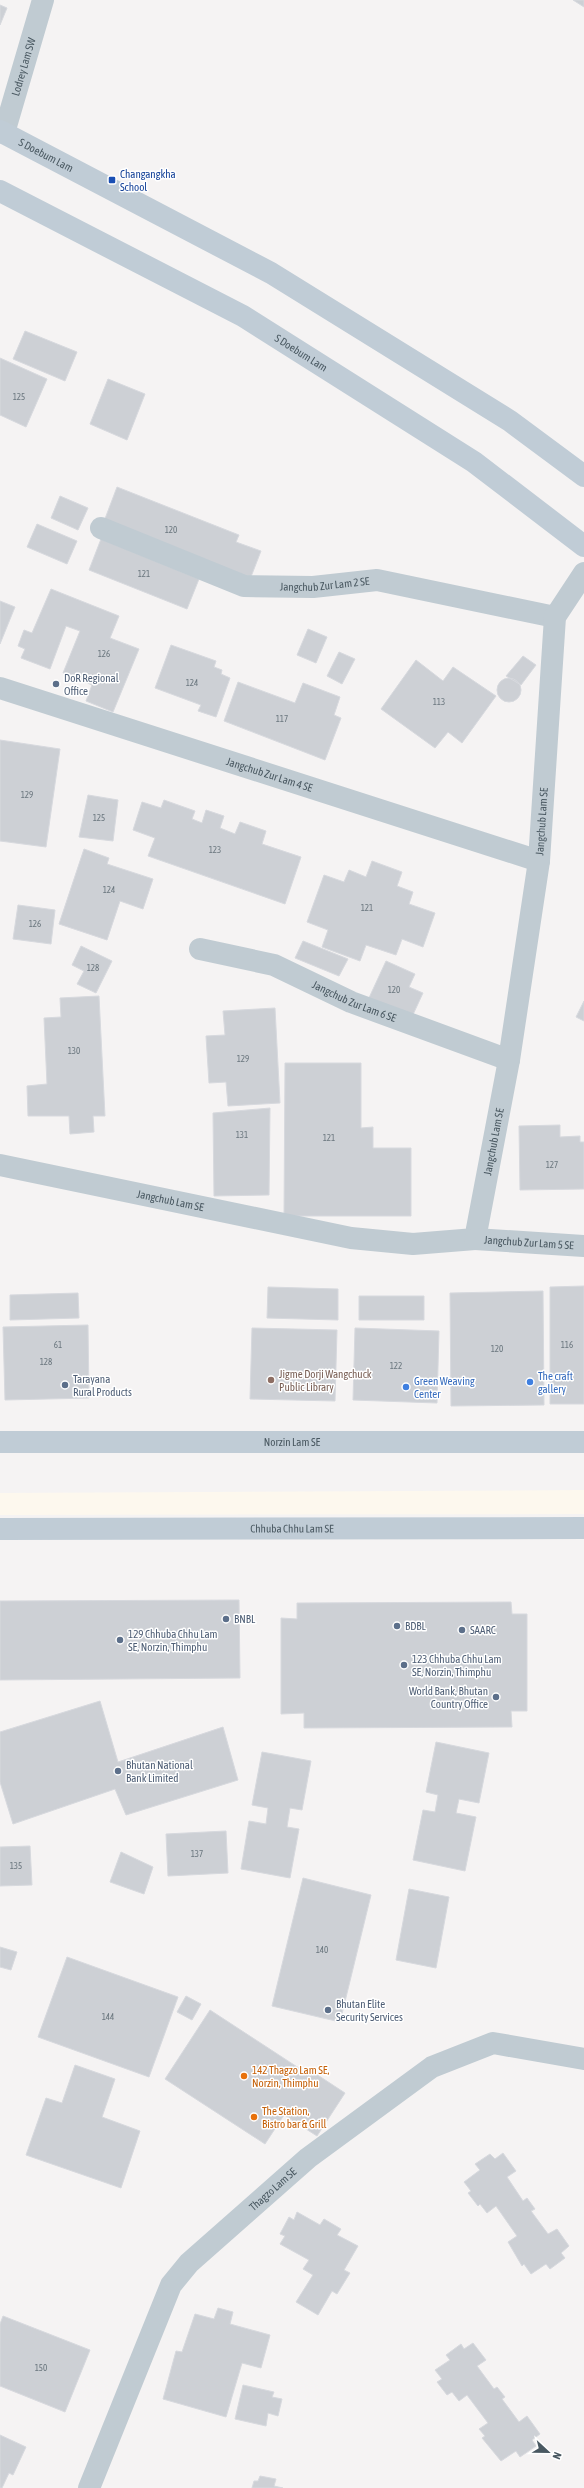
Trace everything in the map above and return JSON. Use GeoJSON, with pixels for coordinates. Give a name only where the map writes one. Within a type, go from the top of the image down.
{"type":"FeatureCollection","features":[{"type":"Feature","properties":{"kind":"main road","name":"S Doebum Lam"},"geometry":{"type":"LineString","coordinates":[[2,132],[271,273],[510,421],[584,476]]}},
{"type":"Feature","properties":{"kind":"main road","name":"S Doebum Lam"},"geometry":{"type":"LineString","coordinates":[[0,191],[243,316],[474,462],[584,546]]}},
{"type":"Feature","properties":{"kind":"main road","name":"Norzin Lam SE"},"geometry":{"type":"LineString","coordinates":[[0,1442],[584,1442]]}},
{"type":"Feature","properties":{"kind":"main road","name":"Chhuba Chhu Lam SE"},"geometry":{"type":"LineString","coordinates":[[0,1529],[584,1528]]}},
{"type":"Feature","properties":{"kind":"street","name":"Lodrey Lam SW"},"geometry":{"type":"LineString","coordinates":[[2,132],[43,0]]}},
{"type":"Feature","properties":{"kind":"street","name":"Jangchub Zur Lam 2 SE"},"geometry":{"type":"LineString","coordinates":[[101,528],[244,586],[313,586],[377,580],[555,617]]}},
{"type":"Feature","properties":{"kind":"street","name":"Jangchub Lam SE"},"geometry":{"type":"LineString","coordinates":[[0,1165],[350,1238],[413,1244],[475,1239],[509,1060],[539,861],[555,617],[584,573]]}},
{"type":"Feature","properties":{"kind":"street","name":"Jangchub Zur Lam 4 SE"},"geometry":{"type":"LineString","coordinates":[[0,688],[539,861]]}},
{"type":"Feature","properties":{"kind":"street","name":"Jangchub Zur Lam 6 SE"},"geometry":{"type":"LineString","coordinates":[[200,950],[274,965],[351,1002],[509,1060]]}},
{"type":"Feature","properties":{"kind":"street","name":"Jangchub Zur Lam 5 SE"},"geometry":{"type":"LineString","coordinates":[[475,1239],[584,1246]]}},
{"type":"Feature","properties":{"kind":"street","name":"Thagzo Lam SE"},"geometry":{"type":"LineString","coordinates":[[89,2488],[171,2285],[189,2263],[308,2158],[432,2067],[493,2043],[584,2059]]}},
{"type":"Feature","properties":{"kind":"shaded area"},"geometry":{"type":"Polygon","coordinates":[[[584,1490],[584,1514],[0,1515],[0,1493],[584,1490]]]}},
{"type":"Feature","properties":{"kind":"building"},"geometry":{"type":"Polygon","coordinates":[[[573,0],[584,0],[584,7],[573,0]]]}},
{"type":"Feature","properties":{"kind":"building"},"geometry":{"type":"Polygon","coordinates":[[[0,5],[7,8],[0,25],[0,5]]]}},
{"type":"Feature","properties":{"kind":"building"},"geometry":{"type":"Polygon","coordinates":[[[25,331],[77,352],[65,381],[13,359],[25,331]]]}},
{"type":"Feature","properties":{"kind":"building"},"geometry":{"type":"Polygon","coordinates":[[[0,358],[47,379],[26,427],[0,415],[0,358]]]}},
{"type":"Feature","properties":{"kind":"building"},"geometry":{"type":"Polygon","coordinates":[[[108,379],[145,394],[127,440],[90,424],[108,379]]]}},
{"type":"Feature","properties":{"kind":"building"},"geometry":{"type":"Polygon","coordinates":[[[117,487],[239,535],[236,542],[261,551],[249,582],[103,524],[117,487]]]}},
{"type":"Feature","properties":{"kind":"building"},"geometry":{"type":"Polygon","coordinates":[[[60,496],[88,508],[78,530],[51,518],[60,496]]]}},
{"type":"Feature","properties":{"kind":"building"},"geometry":{"type":"Polygon","coordinates":[[[37,524],[77,541],[67,564],[27,547],[37,524]]]}},
{"type":"Feature","properties":{"kind":"building"},"geometry":{"type":"Polygon","coordinates":[[[101,539],[199,579],[187,609],[89,570],[101,539]]]}},
{"type":"Feature","properties":{"kind":"building"},"geometry":{"type":"Polygon","coordinates":[[[51,589],[119,616],[110,638],[139,649],[113,712],[86,701],[92,685],[63,673],[80,631],[66,626],[50,669],[21,658],[25,649],[18,646],[24,630],[32,633],[51,589]]]}},
{"type":"Feature","properties":{"kind":"building"},"geometry":{"type":"Polygon","coordinates":[[[0,601],[15,607],[0,644],[0,601]]]}},
{"type":"Feature","properties":{"kind":"building"},"geometry":{"type":"Polygon","coordinates":[[[308,629],[327,637],[316,663],[297,655],[308,629]]]}},
{"type":"Feature","properties":{"kind":"building"},"geometry":{"type":"Polygon","coordinates":[[[171,645],[216,661],[214,667],[222,670],[221,674],[230,678],[216,717],[198,711],[201,705],[155,688],[171,645]]]}},
{"type":"Feature","properties":{"kind":"building"},"geometry":{"type":"Polygon","coordinates":[[[339,652],[355,659],[342,684],[327,676],[339,652]]]}},
{"type":"Feature","properties":{"kind":"building"},"geometry":{"type":"Polygon","coordinates":[[[523,656],[536,665],[521,685],[506,676],[523,656]]]}},
{"type":"Feature","properties":{"kind":"building"},"geometry":{"type":"Polygon","coordinates":[[[416,660],[443,681],[453,667],[496,696],[462,743],[448,732],[435,748],[381,709],[416,660]]]}},
{"type":"Feature","properties":{"kind":"building"},"geometry":{"type":"Polygon","coordinates":[[[509,678],[514,679],[520,685],[520,695],[514,701],[509,702],[504,701],[498,695],[497,690],[498,685],[504,679],[509,678]]]}},
{"type":"Feature","properties":{"kind":"building"},"geometry":{"type":"Polygon","coordinates":[[[238,682],[295,703],[303,683],[340,697],[334,715],[341,718],[325,760],[224,721],[238,682]]]}},
{"type":"Feature","properties":{"kind":"building"},"geometry":{"type":"Polygon","coordinates":[[[0,740],[60,749],[46,847],[0,841],[0,740]]]}},
{"type":"Feature","properties":{"kind":"building"},"geometry":{"type":"Polygon","coordinates":[[[88,795],[118,800],[113,841],[79,837],[88,795]]]}},
{"type":"Feature","properties":{"kind":"building"},"geometry":{"type":"Polygon","coordinates":[[[164,800],[195,811],[192,819],[202,823],[206,810],[224,816],[220,828],[235,834],[240,822],[266,831],[262,844],[301,857],[285,904],[148,856],[155,838],[133,830],[142,802],[161,808],[164,800]]]}},
{"type":"Feature","properties":{"kind":"building"},"geometry":{"type":"Polygon","coordinates":[[[84,849],[109,858],[107,864],[153,879],[143,909],[120,901],[107,940],[59,924],[84,849]]]}},
{"type":"Feature","properties":{"kind":"building"},"geometry":{"type":"Polygon","coordinates":[[[372,861],[402,872],[397,886],[413,892],[409,904],[435,913],[423,947],[402,939],[396,955],[366,945],[360,961],[322,947],[328,930],[307,922],[324,875],[344,882],[349,870],[366,877],[372,861]]]}},
{"type":"Feature","properties":{"kind":"building"},"geometry":{"type":"Polygon","coordinates":[[[18,905],[55,910],[51,944],[13,939],[18,905]]]}},
{"type":"Feature","properties":{"kind":"building"},"geometry":{"type":"Polygon","coordinates":[[[303,941],[348,959],[339,976],[295,958],[303,941]]]}},
{"type":"Feature","properties":{"kind":"building"},"geometry":{"type":"Polygon","coordinates":[[[81,946],[112,961],[96,993],[77,984],[84,971],[72,965],[81,946]]]}},
{"type":"Feature","properties":{"kind":"building"},"geometry":{"type":"Polygon","coordinates":[[[386,961],[415,974],[409,987],[423,993],[411,1019],[368,1000],[386,961]]]}},
{"type":"Feature","properties":{"kind":"building"},"geometry":{"type":"Polygon","coordinates":[[[99,996],[105,1116],[93,1116],[94,1132],[70,1134],[69,1116],[28,1116],[27,1086],[47,1084],[44,1018],[61,1017],[60,998],[99,996]]]}},
{"type":"Feature","properties":{"kind":"building"},"geometry":{"type":"Polygon","coordinates":[[[584,1001],[584,1021],[576,1017],[584,1001]]]}},
{"type":"Feature","properties":{"kind":"building"},"geometry":{"type":"Polygon","coordinates":[[[275,1008],[280,1103],[228,1106],[226,1082],[209,1083],[206,1036],[225,1035],[223,1011],[275,1008]]]}},
{"type":"Feature","properties":{"kind":"building"},"geometry":{"type":"Polygon","coordinates":[[[285,1063],[361,1063],[361,1128],[373,1127],[373,1148],[411,1148],[411,1216],[284,1216],[285,1063]]]}},
{"type":"Feature","properties":{"kind":"building"},"geometry":{"type":"Polygon","coordinates":[[[270,1108],[269,1195],[214,1196],[213,1113],[270,1108]]]}},
{"type":"Feature","properties":{"kind":"building"},"geometry":{"type":"Polygon","coordinates":[[[560,1125],[560,1137],[580,1136],[580,1142],[584,1142],[584,1189],[520,1190],[519,1126],[560,1125]]]}},
{"type":"Feature","properties":{"kind":"building"},"geometry":{"type":"Polygon","coordinates":[[[584,1286],[584,1404],[550,1404],[550,1287],[584,1286]]]}},
{"type":"Feature","properties":{"kind":"building"},"geometry":{"type":"Polygon","coordinates":[[[268,1287],[338,1289],[338,1320],[267,1318],[268,1287]]]}},
{"type":"Feature","properties":{"kind":"building"},"geometry":{"type":"Polygon","coordinates":[[[543,1291],[544,1405],[451,1406],[450,1293],[543,1291]]]}},
{"type":"Feature","properties":{"kind":"building"},"geometry":{"type":"Polygon","coordinates":[[[78,1293],[79,1318],[10,1320],[10,1295],[78,1293]]]}},
{"type":"Feature","properties":{"kind":"building"},"geometry":{"type":"Polygon","coordinates":[[[359,1296],[424,1296],[424,1320],[359,1320],[359,1296]]]}},
{"type":"Feature","properties":{"kind":"building"},"geometry":{"type":"Polygon","coordinates":[[[88,1325],[89,1398],[5,1400],[3,1327],[88,1325]]]}},
{"type":"Feature","properties":{"kind":"building"},"geometry":{"type":"Polygon","coordinates":[[[252,1328],[337,1330],[335,1401],[250,1399],[252,1328]]]}},
{"type":"Feature","properties":{"kind":"building"},"geometry":{"type":"Polygon","coordinates":[[[355,1328],[439,1331],[437,1403],[353,1400],[355,1328]]]}},
{"type":"Feature","properties":{"kind":"building","name":"129 Chhuba Chhu Lam SE, Norzin, Thimphu"},"geometry":{"type":"Polygon","coordinates":[[[239,1600],[240,1678],[0,1680],[0,1601],[239,1600]]]}},
{"type":"Feature","properties":{"kind":"building","name":"123 Chhuba Chhu Lam SE, Norzin, Thimphu"},"geometry":{"type":"Polygon","coordinates":[[[511,1602],[512,1614],[527,1614],[527,1711],[511,1711],[512,1727],[304,1728],[304,1713],[281,1714],[281,1618],[297,1619],[297,1603],[511,1602]]]}},
{"type":"Feature","properties":{"kind":"building","name":"Bhutan National Bank Limited"},"geometry":{"type":"Polygon","coordinates":[[[100,1701],[118,1762],[223,1727],[238,1780],[126,1815],[115,1789],[13,1824],[0,1782],[0,1732],[100,1701]]]}},
{"type":"Feature","properties":{"kind":"building"},"geometry":{"type":"Polygon","coordinates":[[[436,1742],[489,1753],[479,1803],[459,1799],[456,1813],[476,1817],[465,1871],[413,1860],[423,1810],[435,1812],[438,1795],[426,1792],[436,1742]]]}},
{"type":"Feature","properties":{"kind":"building"},"geometry":{"type":"Polygon","coordinates":[[[262,1752],[311,1761],[302,1810],[290,1808],[287,1827],[299,1829],[290,1878],[241,1869],[249,1821],[266,1824],[268,1808],[252,1805],[262,1752]]]}},
{"type":"Feature","properties":{"kind":"building"},"geometry":{"type":"Polygon","coordinates":[[[226,1831],[228,1873],[168,1876],[166,1834],[226,1831]]]}},
{"type":"Feature","properties":{"kind":"building"},"geometry":{"type":"Polygon","coordinates":[[[30,1846],[32,1885],[0,1886],[0,1847],[30,1846]]]}},
{"type":"Feature","properties":{"kind":"building"},"geometry":{"type":"Polygon","coordinates":[[[121,1852],[153,1867],[144,1894],[110,1882],[121,1852]]]}},
{"type":"Feature","properties":{"kind":"building"},"geometry":{"type":"Polygon","coordinates":[[[303,1878],[371,1895],[340,2022],[272,2006],[303,1878]]]}},
{"type":"Feature","properties":{"kind":"building"},"geometry":{"type":"Polygon","coordinates":[[[409,1889],[449,1897],[436,1968],[396,1960],[409,1889]]]}},
{"type":"Feature","properties":{"kind":"building"},"geometry":{"type":"Polygon","coordinates":[[[0,1947],[17,1952],[11,1970],[0,1967],[0,1947]]]}},
{"type":"Feature","properties":{"kind":"building"},"geometry":{"type":"Polygon","coordinates":[[[67,1957],[178,1997],[149,2077],[38,2037],[67,1957]]]}},
{"type":"Feature","properties":{"kind":"building"},"geometry":{"type":"Polygon","coordinates":[[[186,1996],[201,2004],[192,2020],[177,2012],[186,1996]]]}},
{"type":"Feature","properties":{"kind":"building","name":"142 Thagzo Lam SE, Norzin, Thimphu"},"geometry":{"type":"Polygon","coordinates":[[[210,2010],[308,2074],[310,2070],[345,2093],[317,2136],[284,2115],[265,2144],[165,2079],[210,2010]]]}},
{"type":"Feature","properties":{"kind":"building"},"geometry":{"type":"Polygon","coordinates":[[[75,2065],[115,2079],[102,2117],[140,2131],[121,2188],[26,2155],[46,2098],[62,2103],[75,2065]]]}},
{"type":"Feature","properties":{"kind":"building"},"geometry":{"type":"Polygon","coordinates":[[[503,2153],[516,2171],[507,2177],[523,2201],[527,2198],[535,2209],[531,2211],[548,2234],[557,2229],[569,2246],[561,2253],[565,2258],[550,2269],[546,2264],[531,2274],[524,2264],[522,2266],[508,2242],[517,2236],[496,2206],[487,2213],[480,2204],[478,2206],[468,2193],[471,2191],[464,2182],[480,2170],[475,2164],[490,2154],[495,2159],[503,2153]]]}},
{"type":"Feature","properties":{"kind":"building"},"geometry":{"type":"Polygon","coordinates":[[[297,2212],[320,2225],[324,2219],[341,2229],[337,2235],[358,2246],[344,2270],[350,2273],[337,2294],[332,2291],[318,2315],[296,2302],[313,2275],[303,2269],[309,2260],[280,2244],[285,2236],[280,2234],[289,2217],[294,2220],[297,2212]]]}},
{"type":"Feature","properties":{"kind":"building"},"geometry":{"type":"Polygon","coordinates":[[[218,2308],[233,2312],[230,2324],[270,2335],[261,2368],[242,2363],[226,2417],[163,2399],[176,2351],[182,2352],[195,2314],[214,2319],[218,2308]]]}},
{"type":"Feature","properties":{"kind":"building"},"geometry":{"type":"Polygon","coordinates":[[[3,2316],[90,2350],[65,2412],[0,2386],[0,2324],[3,2316]]]}},
{"type":"Feature","properties":{"kind":"building"},"geometry":{"type":"Polygon","coordinates":[[[473,2343],[486,2360],[477,2366],[494,2389],[497,2387],[505,2397],[502,2399],[519,2422],[527,2416],[540,2434],[532,2440],[536,2446],[520,2457],[516,2451],[501,2461],[482,2438],[485,2436],[479,2429],[488,2423],[467,2395],[459,2401],[452,2392],[447,2395],[437,2382],[442,2379],[435,2370],[450,2360],[446,2355],[461,2344],[464,2349],[473,2343]]]}},
{"type":"Feature","properties":{"kind":"building"},"geometry":{"type":"Polygon","coordinates":[[[243,2385],[274,2392],[272,2397],[282,2399],[278,2416],[268,2413],[266,2426],[235,2419],[243,2385]]]}},
{"type":"Feature","properties":{"kind":"building"},"geometry":{"type":"Polygon","coordinates":[[[0,2435],[26,2447],[13,2475],[9,2473],[2,2488],[0,2488],[0,2435]]]}},
{"type":"Feature","properties":{"kind":"building"},"geometry":{"type":"Polygon","coordinates":[[[260,2476],[276,2479],[274,2486],[283,2488],[252,2488],[254,2481],[258,2481],[260,2476]]]}},
{"type":"Feature","properties":{"kind":"place","name":"Changangkha School"},"geometry":{"type":"Point","coordinates":[112,180]}},
{"type":"Feature","properties":{"kind":"place","name":"DoR Regional Office"},"geometry":{"type":"Point","coordinates":[56,684]}},
{"type":"Feature","properties":{"kind":"place","name":"Jigme Dorji Wangchuck Public Library"},"geometry":{"type":"Point","coordinates":[271,1380]}},
{"type":"Feature","properties":{"kind":"place","name":"The craft gallery"},"geometry":{"type":"Point","coordinates":[530,1382]}},
{"type":"Feature","properties":{"kind":"place","name":"Tarayana Rural Products"},"geometry":{"type":"Point","coordinates":[65,1385]}},
{"type":"Feature","properties":{"kind":"place","name":"Green Weaving Center"},"geometry":{"type":"Point","coordinates":[406,1387]}},
{"type":"Feature","properties":{"kind":"place","name":"BNBL"},"geometry":{"type":"Point","coordinates":[226,1619]}},
{"type":"Feature","properties":{"kind":"place","name":"BDBL"},"geometry":{"type":"Point","coordinates":[397,1626]}},
{"type":"Feature","properties":{"kind":"place","name":"SAARC"},"geometry":{"type":"Point","coordinates":[462,1630]}},
{"type":"Feature","properties":{"kind":"place","name":"129 Chhuba Chhu Lam SE, Norzin, Thimphu"},"geometry":{"type":"Point","coordinates":[120,1640]}},
{"type":"Feature","properties":{"kind":"place","name":"123 Chhuba Chhu Lam SE, Norzin, Thimphu"},"geometry":{"type":"Point","coordinates":[404,1665]}},
{"type":"Feature","properties":{"kind":"place","name":"World Bank, Bhutan Country Office"},"geometry":{"type":"Point","coordinates":[496,1697]}},
{"type":"Feature","properties":{"kind":"place","name":"Bhutan National Bank Limited"},"geometry":{"type":"Point","coordinates":[118,1771]}},
{"type":"Feature","properties":{"kind":"place","name":"Bhutan Elite Security Services"},"geometry":{"type":"Point","coordinates":[328,2010]}},
{"type":"Feature","properties":{"kind":"place","name":"142 Thagzo Lam SE, Norzin, Thimphu"},"geometry":{"type":"Point","coordinates":[244,2076]}},
{"type":"Feature","properties":{"kind":"place","name":"The Station, Bistro bar & Grill"},"geometry":{"type":"Point","coordinates":[254,2117]}}]}
